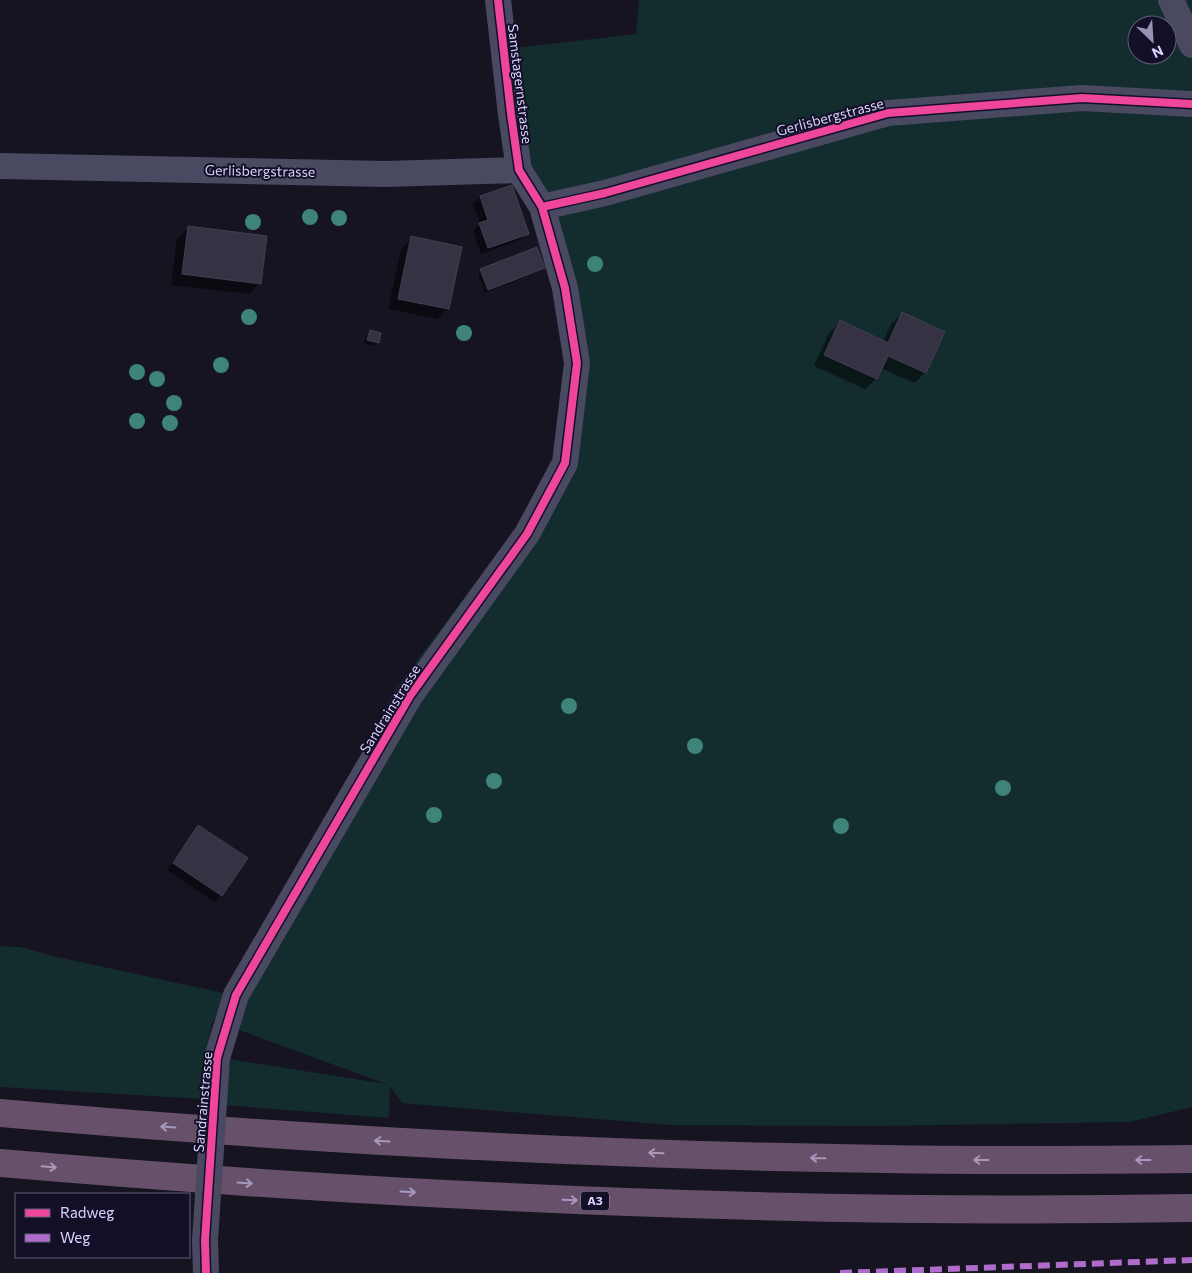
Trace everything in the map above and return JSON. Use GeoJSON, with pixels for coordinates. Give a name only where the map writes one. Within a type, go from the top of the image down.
{"type":"FeatureCollection","features":[{"type":"Feature","properties":{"kind":"highway"},"geometry":{"type":"LineString","coordinates":[[0,1113],[283,1135],[649,1153],[889,1160],[1192,1159]]}},
{"type":"Feature","properties":{"kind":"highway","name":"A3"},"geometry":{"type":"LineString","coordinates":[[0,1163],[295,1186],[488,1197],[646,1203],[880,1209],[1089,1210],[1192,1208]]}},
{"type":"Feature","properties":{"kind":"street","name":"Samstagernstrasse"},"geometry":{"type":"LineString","coordinates":[[498,0],[519,170]]}},
{"type":"Feature","properties":{"kind":"street"},"geometry":{"type":"LineString","coordinates":[[1170,0],[1192,45]]}},
{"type":"Feature","properties":{"kind":"street","name":"Gerlisbergstrasse"},"geometry":{"type":"LineString","coordinates":[[542,207],[605,193],[888,113],[1082,98],[1192,104]]}},
{"type":"Feature","properties":{"kind":"street","name":"Gerlisbergstrasse"},"geometry":{"type":"LineString","coordinates":[[0,166],[385,174],[519,170]]}},
{"type":"Feature","properties":{"kind":"street","name":"Sandrainstrasse"},"geometry":{"type":"LineString","coordinates":[[206,1273],[205,1240],[217,1058],[236,995],[405,704],[527,534],[565,463],[577,363],[565,288],[542,207],[519,170]]}},
{"type":"Feature","properties":{"kind":"green space"},"geometry":{"type":"Polygon","coordinates":[[[639,0],[1192,0],[1192,1107],[1130,1122],[876,1126],[669,1125],[402,1103],[390,1086],[389,1118],[223,1105],[228,1059],[386,1084],[231,1027],[395,690],[565,463],[577,363],[519,170],[506,49],[636,34],[639,0]]]}},
{"type":"Feature","properties":{"kind":"green space"},"geometry":{"type":"Polygon","coordinates":[[[0,946],[20,947],[53,956],[228,994],[212,1023],[206,1058],[203,1099],[0,1087],[0,946]]]}},
{"type":"Feature","properties":{"kind":"building"},"geometry":{"type":"Polygon","coordinates":[[[512,185],[529,234],[488,248],[479,223],[488,220],[480,196],[512,185]]]}},
{"type":"Feature","properties":{"kind":"building"},"geometry":{"type":"Polygon","coordinates":[[[188,226],[267,236],[261,284],[182,274],[188,226]]]}},
{"type":"Feature","properties":{"kind":"building"},"geometry":{"type":"Polygon","coordinates":[[[411,236],[462,247],[449,309],[398,299],[411,236]]]}},
{"type":"Feature","properties":{"kind":"building"},"geometry":{"type":"Polygon","coordinates":[[[537,247],[545,268],[488,290],[480,269],[537,247]]]}},
{"type":"Feature","properties":{"kind":"building"},"geometry":{"type":"Polygon","coordinates":[[[902,312],[945,332],[926,373],[888,356],[877,379],[824,355],[840,320],[888,343],[902,312]]]}},
{"type":"Feature","properties":{"kind":"building"},"geometry":{"type":"Polygon","coordinates":[[[370,330],[381,333],[379,343],[367,340],[370,330]]]}},
{"type":"Feature","properties":{"kind":"building"},"geometry":{"type":"Polygon","coordinates":[[[198,825],[248,858],[222,896],[173,863],[198,825]]]}},
{"type":"Feature","properties":{"kind":"marked path"},"geometry":{"type":"LineString","coordinates":[[840,1273],[1192,1260]]}},
{"type":"Feature","properties":{"kind":"cycle path"},"geometry":{"type":"LineString","coordinates":[[206,1273],[205,1240],[217,1058],[236,995],[410,696],[527,534],[565,463],[577,363],[565,288],[542,207],[519,170],[498,0]]}},
{"type":"Feature","properties":{"kind":"cycle path"},"geometry":{"type":"LineString","coordinates":[[542,207],[605,193],[888,113],[1082,98],[1192,104]]}}]}
